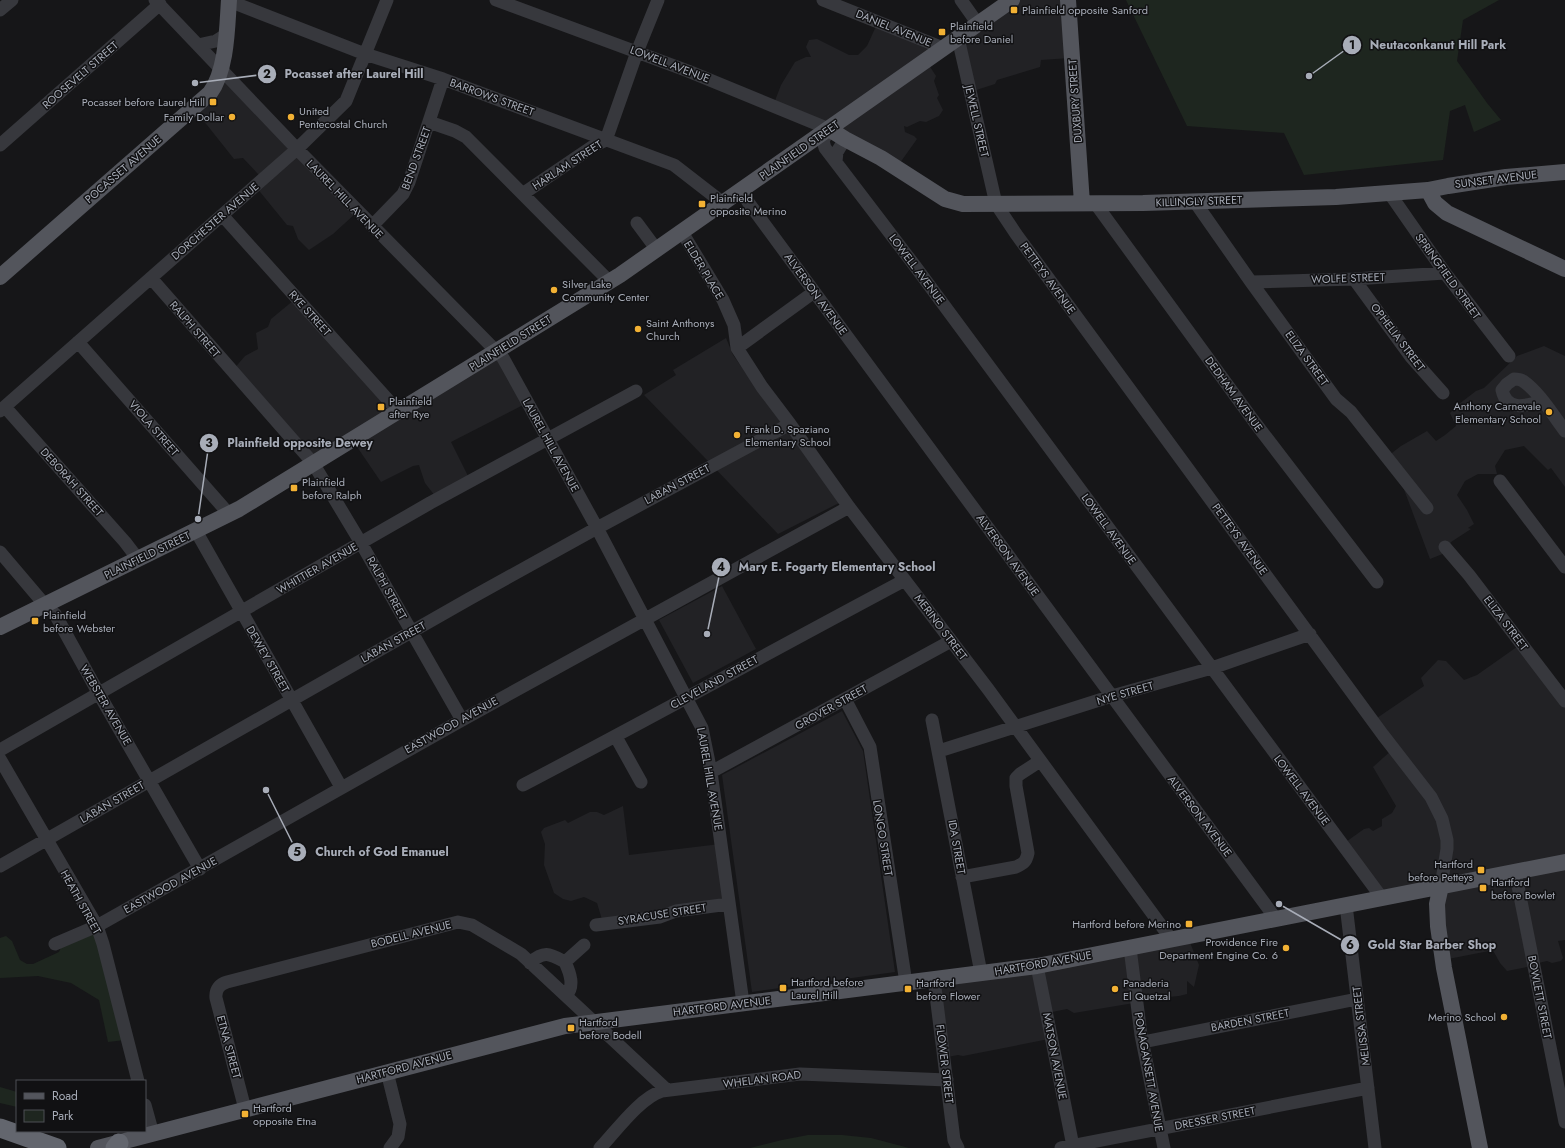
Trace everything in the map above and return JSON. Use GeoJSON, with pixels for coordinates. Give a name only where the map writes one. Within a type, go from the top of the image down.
{"type":"FeatureCollection","features":[{"type":"Feature","properties":{"kind":"highway"},"geometry":{"type":"LineString","coordinates":[[0,1128],[57,1148]]}},
{"type":"Feature","properties":{"kind":"main road","name":"POCASSET AVENUE"},"geometry":{"type":"LineString","coordinates":[[0,277],[210,93],[216,85],[222,70],[227,34],[229,0]]}},
{"type":"Feature","properties":{"kind":"main road","name":"PLAINFIELD STREET"},"geometry":{"type":"LineString","coordinates":[[0,627],[229,514],[610,281],[657,250],[1012,0]]}},
{"type":"Feature","properties":{"kind":"main road","name":"DUXBURY STREET"},"geometry":{"type":"LineString","coordinates":[[1068,0],[1088,203]]}},
{"type":"Feature","properties":{"kind":"main road","name":"KILLINGLY STREET"},"geometry":{"type":"LineString","coordinates":[[829,129],[881,158],[944,199],[963,204],[1195,202],[1336,197],[1428,190]]}},
{"type":"Feature","properties":{"kind":"main road","name":"SUNSET AVENUE"},"geometry":{"type":"LineString","coordinates":[[1428,190],[1506,177],[1565,172]]}},
{"type":"Feature","properties":{"kind":"main road"},"geometry":{"type":"LineString","coordinates":[[1428,190],[1435,203],[1447,213],[1565,269]]}},
{"type":"Feature","properties":{"kind":"main road","name":"HARTFORD AVENUE"},"geometry":{"type":"LineString","coordinates":[[98,1148],[117,1145],[245,1109],[552,1029],[594,1022],[1037,966],[1565,862]]}},
{"type":"Feature","properties":{"kind":"main road"},"geometry":{"type":"LineString","coordinates":[[1441,886],[1437,904],[1438,926],[1444,968],[1480,1148]]}},
{"type":"Feature","properties":{"kind":"street"},"geometry":{"type":"LineString","coordinates":[[0,10],[12,0]]}},
{"type":"Feature","properties":{"kind":"street","name":"BARROWS STREET"},"geometry":{"type":"LineString","coordinates":[[229,0],[365,54],[443,80],[674,165],[723,203]]}},
{"type":"Feature","properties":{"kind":"street","name":"DORCHESTER AVENUE"},"geometry":{"type":"LineString","coordinates":[[3,409],[297,149],[346,101],[387,0]]}},
{"type":"Feature","properties":{"kind":"street","name":"LOWELL AVENUE"},"geometry":{"type":"LineString","coordinates":[[496,0],[688,71],[829,129],[824,142],[825,148],[1382,898]]}},
{"type":"Feature","properties":{"kind":"street","name":"HARLAM STREET"},"geometry":{"type":"LineString","coordinates":[[524,194],[595,145],[606,140],[637,52],[658,0]]}},
{"type":"Feature","properties":{"kind":"street","name":"DANIEL AVENUE"},"geometry":{"type":"LineString","coordinates":[[823,0],[944,48]]}},
{"type":"Feature","properties":{"kind":"street"},"geometry":{"type":"LineString","coordinates":[[961,0],[978,24]]}},
{"type":"Feature","properties":{"kind":"street","name":"LAUREL HILL AVENUE"},"geometry":{"type":"LineString","coordinates":[[157,2],[297,149],[503,358],[597,528],[702,728],[711,772],[728,904],[743,1003]]}},
{"type":"Feature","properties":{"kind":"street","name":"ROOSEVELT STREET"},"geometry":{"type":"LineString","coordinates":[[0,145],[157,2]]}},
{"type":"Feature","properties":{"kind":"street"},"geometry":{"type":"LineString","coordinates":[[198,45],[216,41],[227,34]]}},
{"type":"Feature","properties":{"kind":"street","name":"JEWELL STREET"},"geometry":{"type":"LineString","coordinates":[[958,38],[996,204]]}},
{"type":"Feature","properties":{"kind":"street","name":"BEND STREET"},"geometry":{"type":"LineString","coordinates":[[372,226],[403,194],[409,182],[443,80]]}},
{"type":"Feature","properties":{"kind":"street"},"geometry":{"type":"LineString","coordinates":[[429,122],[455,130],[466,137],[610,281]]}},
{"type":"Feature","properties":{"kind":"street"},"geometry":{"type":"LineString","coordinates":[[836,161],[837,152],[845,139]]}},
{"type":"Feature","properties":{"kind":"street","name":"ALVERSON AVENUE"},"geometry":{"type":"LineString","coordinates":[[740,191],[1276,919]]}},
{"type":"Feature","properties":{"kind":"street","name":"SPRINGFIELD STREET"},"geometry":{"type":"LineString","coordinates":[[1390,194],[1445,273],[1508,356]]}},
{"type":"Feature","properties":{"kind":"street","name":"ELIZA STREET"},"geometry":{"type":"LineString","coordinates":[[1195,202],[1336,399],[1351,412],[1427,508]]}},
{"type":"Feature","properties":{"kind":"street","name":"DEDHAM AVENUE"},"geometry":{"type":"LineString","coordinates":[[1088,203],[1377,582]]}},
{"type":"Feature","properties":{"kind":"street","name":"PETTEYS AVENUE"},"geometry":{"type":"LineString","coordinates":[[996,204],[1142,407],[1383,735],[1431,797],[1442,818],[1447,840],[1441,886]]}},
{"type":"Feature","properties":{"kind":"street","name":"RYE STREET"},"geometry":{"type":"LineString","coordinates":[[222,215],[398,411]]}},
{"type":"Feature","properties":{"kind":"street"},"geometry":{"type":"LineString","coordinates":[[637,223],[657,250]]}},
{"type":"Feature","properties":{"kind":"street","name":"ELDER PLACE"},"geometry":{"type":"LineString","coordinates":[[682,232],[727,308]]}},
{"type":"Feature","properties":{"kind":"street","name":"WOLFE STREET"},"geometry":{"type":"LineString","coordinates":[[1251,282],[1445,273]]}},
{"type":"Feature","properties":{"kind":"street","name":"RALPH STREET"},"geometry":{"type":"LineString","coordinates":[[150,278],[313,463],[361,543],[462,720]]}},
{"type":"Feature","properties":{"kind":"street","name":"OPHELIA STREET"},"geometry":{"type":"LineString","coordinates":[[1354,278],[1411,357],[1443,393]]}},
{"type":"Feature","properties":{"kind":"street"},"geometry":{"type":"LineString","coordinates":[[737,348],[814,292]]}},
{"type":"Feature","properties":{"kind":"street","name":"MERINO STREET"},"geometry":{"type":"LineString","coordinates":[[727,308],[734,326],[737,348],[762,387],[849,507],[1016,727],[1172,939]]}},
{"type":"Feature","properties":{"kind":"street","name":"VIOLA STREET"},"geometry":{"type":"LineString","coordinates":[[78,342],[229,514]]}},
{"type":"Feature","properties":{"kind":"street","name":"WHITTIER AVENUE"},"geometry":{"type":"LineString","coordinates":[[0,750],[361,543],[636,391]]}},
{"type":"Feature","properties":{"kind":"street"},"geometry":{"type":"LineString","coordinates":[[1542,401],[1565,431]]}},
{"type":"Feature","properties":{"kind":"street","name":"DEBORAH STREET"},"geometry":{"type":"LineString","coordinates":[[3,409],[125,542],[138,560]]}},
{"type":"Feature","properties":{"kind":"street","name":"LABAN STREET"},"geometry":{"type":"LineString","coordinates":[[0,866],[411,632],[597,528],[790,424]]}},
{"type":"Feature","properties":{"kind":"street"},"geometry":{"type":"LineString","coordinates":[[1500,481],[1565,567]]}},
{"type":"Feature","properties":{"kind":"street","name":"EASTWOOD AVENUE"},"geometry":{"type":"LineString","coordinates":[[55,944],[96,926],[200,869],[341,787],[644,618],[849,507]]}},
{"type":"Feature","properties":{"kind":"street","name":"DEWEY STREET"},"geometry":{"type":"LineString","coordinates":[[196,531],[341,787]]}},
{"type":"Feature","properties":{"kind":"street","name":"ELIZA STREET"},"geometry":{"type":"LineString","coordinates":[[1445,547],[1469,575],[1565,701]]}},
{"type":"Feature","properties":{"kind":"street","name":"WEBSTER AVENUE"},"geometry":{"type":"LineString","coordinates":[[0,552],[45,605],[56,615],[99,694],[200,869]]}},
{"type":"Feature","properties":{"kind":"street","name":"CLEVELAND STREET"},"geometry":{"type":"LineString","coordinates":[[523,785],[616,737],[687,697],[905,580]]}},
{"type":"Feature","properties":{"kind":"street","name":"NYE STREET"},"geometry":{"type":"LineString","coordinates":[[939,751],[1112,696],[1212,668],[1310,634]]}},
{"type":"Feature","properties":{"kind":"street","name":"GROVER STREET"},"geometry":{"type":"LineString","coordinates":[[711,772],[951,641]]}},
{"type":"Feature","properties":{"kind":"street","name":"LONGO STREET"},"geometry":{"type":"LineString","coordinates":[[845,699],[870,747],[906,983]]}},
{"type":"Feature","properties":{"kind":"street","name":"IDA STREET"},"geometry":{"type":"LineString","coordinates":[[932,720],[981,973]]}},
{"type":"Feature","properties":{"kind":"street"},"geometry":{"type":"LineString","coordinates":[[616,737],[641,782]]}},
{"type":"Feature","properties":{"kind":"street","name":"HEATH STREET"},"geometry":{"type":"LineString","coordinates":[[0,759],[96,926],[103,944],[138,1080]]}},
{"type":"Feature","properties":{"kind":"street"},"geometry":{"type":"LineString","coordinates":[[962,877],[1016,867],[1024,864],[1028,853],[1016,786],[1016,778],[1040,761]]}},
{"type":"Feature","properties":{"kind":"street","name":"BOWLETT STREET"},"geometry":{"type":"LineString","coordinates":[[1515,871],[1565,1122]]}},
{"type":"Feature","properties":{"kind":"street","name":"SYRACUSE STREET"},"geometry":{"type":"LineString","coordinates":[[596,925],[660,917],[676,911],[728,904]]}},
{"type":"Feature","properties":{"kind":"street","name":"MELISSA STREET"},"geometry":{"type":"LineString","coordinates":[[1346,905],[1375,1148]]}},
{"type":"Feature","properties":{"kind":"street","name":"BODELL AVENUE"},"geometry":{"type":"LineString","coordinates":[[219,986],[228,982],[458,922],[468,924],[516,950],[667,1090]]}},
{"type":"Feature","properties":{"kind":"street"},"geometry":{"type":"LineString","coordinates":[[565,962],[584,945]]}},
{"type":"Feature","properties":{"kind":"street","name":"PONAGANSETT AVENUE"},"geometry":{"type":"LineString","coordinates":[[1130,948],[1142,1042],[1164,1148]]}},
{"type":"Feature","properties":{"kind":"street"},"geometry":{"type":"LineString","coordinates":[[530,963],[542,954],[551,954],[565,962],[569,971],[571,985],[570,991],[566,996]]}},
{"type":"Feature","properties":{"kind":"street","name":"MATSON AVENUE"},"geometry":{"type":"LineString","coordinates":[[1037,966],[1067,1147]]}},
{"type":"Feature","properties":{"kind":"street","name":"FLOWER STREET"},"geometry":{"type":"LineString","coordinates":[[934,979],[954,1140],[958,1148]]}},
{"type":"Feature","properties":{"kind":"street","name":"ETNA STREET"},"geometry":{"type":"LineString","coordinates":[[219,986],[216,991],[216,998],[245,1109]]}},
{"type":"Feature","properties":{"kind":"street","name":"BARDEN STREET"},"geometry":{"type":"LineString","coordinates":[[1142,1042],[1357,999]]}},
{"type":"Feature","properties":{"kind":"street"},"geometry":{"type":"LineString","coordinates":[[387,1072],[400,1124],[398,1137],[390,1148]]}},
{"type":"Feature","properties":{"kind":"street","name":"WHELAN ROAD"},"geometry":{"type":"LineString","coordinates":[[600,1148],[648,1098],[658,1092],[667,1090],[800,1074],[947,1080]]}},
{"type":"Feature","properties":{"kind":"street","name":"DRESSER STREET"},"geometry":{"type":"LineString","coordinates":[[1067,1147],[1368,1088]]}},
{"type":"Feature","properties":{"kind":"street"},"geometry":{"type":"LineString","coordinates":[[146,1109],[153,1134]]}},
{"type":"Feature","properties":{"kind":"shaded area"},"geometry":{"type":"Polygon","coordinates":[[[1009,0],[1068,0],[1070,58],[1041,60],[1040,67],[997,80],[995,84],[970,92],[960,34],[1009,0]]]}},
{"type":"Feature","properties":{"kind":"shaded area"},"geometry":{"type":"Polygon","coordinates":[[[878,22],[937,45],[925,59],[936,76],[934,81],[939,95],[937,98],[943,110],[939,116],[926,122],[920,121],[907,127],[904,126],[905,132],[917,139],[897,167],[773,106],[781,85],[795,62],[806,57],[811,57],[806,47],[809,40],[817,39],[849,55],[858,55],[867,46],[878,22]]]}},
{"type":"Feature","properties":{"kind":"shaded area"},"geometry":{"type":"Polygon","coordinates":[[[219,68],[356,213],[333,234],[309,250],[298,239],[293,226],[287,225],[252,182],[259,175],[243,158],[234,159],[191,107],[219,68]]]}},
{"type":"Feature","properties":{"kind":"shaded area"},"geometry":{"type":"Polygon","coordinates":[[[294,300],[395,408],[492,350],[529,402],[451,442],[469,478],[435,496],[425,483],[419,465],[413,466],[381,482],[351,438],[316,459],[233,370],[245,356],[258,349],[256,333],[268,327],[271,319],[294,300]]]}},
{"type":"Feature","properties":{"kind":"shaded area","name":"Frank D. Spaziano Elementary School"},"geometry":{"type":"Polygon","coordinates":[[[726,338],[733,355],[839,503],[778,534],[644,395],[676,375],[673,370],[726,338]]]}},
{"type":"Feature","properties":{"kind":"shaded area"},"geometry":{"type":"Polygon","coordinates":[[[1544,346],[1565,356],[1565,487],[1551,468],[1548,470],[1524,446],[1505,450],[1495,466],[1497,474],[1478,474],[1465,481],[1457,495],[1474,524],[1468,528],[1471,529],[1451,542],[1445,553],[1430,559],[1402,484],[1388,456],[1401,446],[1427,431],[1436,441],[1445,435],[1456,426],[1450,413],[1459,404],[1476,391],[1484,388],[1517,356],[1544,346]]]}},
{"type":"Feature","properties":{"kind":"shaded area"},"geometry":{"type":"Polygon","coordinates":[[[722,586],[756,649],[693,683],[659,620],[722,586]]]}},
{"type":"Feature","properties":{"kind":"shaded area"},"geometry":{"type":"Polygon","coordinates":[[[1521,644],[1565,701],[1565,940],[1558,941],[1563,958],[1561,961],[1552,963],[1547,961],[1534,964],[1532,966],[1507,971],[1500,963],[1490,945],[1489,951],[1443,960],[1440,887],[1381,895],[1343,844],[1364,829],[1369,828],[1373,831],[1382,826],[1382,819],[1392,813],[1396,806],[1373,767],[1393,749],[1374,720],[1424,686],[1421,678],[1438,660],[1446,661],[1464,680],[1477,675],[1521,644]]]}},
{"type":"Feature","properties":{"kind":"shaded area"},"geometry":{"type":"Polygon","coordinates":[[[842,711],[863,751],[895,972],[752,992],[722,775],[842,711]]]}},
{"type":"Feature","properties":{"kind":"shaded area"},"geometry":{"type":"Polygon","coordinates":[[[623,806],[629,855],[720,844],[729,898],[603,923],[597,903],[584,897],[571,901],[563,899],[554,893],[544,865],[545,844],[541,832],[544,828],[565,820],[568,823],[590,812],[597,812],[604,815],[623,806]]]}},
{"type":"Feature","properties":{"kind":"shaded area"},"geometry":{"type":"Polygon","coordinates":[[[1187,935],[1199,965],[1194,987],[1187,981],[1187,994],[1137,1000],[1134,1003],[1074,1013],[1067,1009],[1047,1013],[1049,1039],[963,1056],[958,1055],[942,1058],[934,976],[1187,935]]]}},
{"type":"Feature","properties":{"kind":"green space"},"geometry":{"type":"Polygon","coordinates":[[[1126,0],[1499,0],[1463,20],[1457,61],[1501,120],[1474,132],[1465,105],[1450,111],[1443,160],[1304,175],[1284,133],[1187,126],[1126,0]]]}},
{"type":"Feature","properties":{"kind":"green space"},"geometry":{"type":"Polygon","coordinates":[[[94,926],[125,1040],[108,1042],[99,1000],[71,983],[38,976],[0,978],[0,938],[6,936],[12,941],[20,960],[27,964],[33,964],[59,952],[64,941],[94,926]]]}},
{"type":"Feature","properties":{"kind":"green space"},"geometry":{"type":"Polygon","coordinates":[[[0,1087],[16,1092],[16,1107],[0,1103],[0,1087]]]}},
{"type":"Feature","properties":{"kind":"green space"},"geometry":{"type":"Polygon","coordinates":[[[808,1135],[842,1135],[871,1138],[909,1148],[750,1148],[808,1135]]]}},
{"type":"Feature","properties":{"kind":"place","name":"Plainfield opposite Sanford"},"geometry":{"type":"Point","coordinates":[1014,10]}},
{"type":"Feature","properties":{"kind":"place","name":"Plainfield before Daniel"},"geometry":{"type":"Point","coordinates":[942,32]}},
{"type":"Feature","properties":{"kind":"place","name":"Neutaconkanut Hill Park"},"geometry":{"type":"Point","coordinates":[1309,76]}},
{"type":"Feature","properties":{"kind":"place","name":"Pocasset after Laurel Hill"},"geometry":{"type":"Point","coordinates":[195,83]}},
{"type":"Feature","properties":{"kind":"place","name":"Pocasset before Laurel Hill"},"geometry":{"type":"Point","coordinates":[213,102]}},
{"type":"Feature","properties":{"kind":"place","name":"Family Dollar"},"geometry":{"type":"Point","coordinates":[232,117]}},
{"type":"Feature","properties":{"kind":"place","name":"United Pentecostal Church"},"geometry":{"type":"Point","coordinates":[291,117]}},
{"type":"Feature","properties":{"kind":"place","name":"Plainfield opposite Merino"},"geometry":{"type":"Point","coordinates":[702,204]}},
{"type":"Feature","properties":{"kind":"place","name":"Silver Lake Community Center"},"geometry":{"type":"Point","coordinates":[554,290]}},
{"type":"Feature","properties":{"kind":"place","name":"Saint Anthonys Church"},"geometry":{"type":"Point","coordinates":[638,329]}},
{"type":"Feature","properties":{"kind":"place","name":"Plainfield after Rye"},"geometry":{"type":"Point","coordinates":[381,407]}},
{"type":"Feature","properties":{"kind":"place","name":"Anthony Carnevale Elementary School"},"geometry":{"type":"Point","coordinates":[1549,412]}},
{"type":"Feature","properties":{"kind":"place","name":"Frank D. Spaziano Elementary School"},"geometry":{"type":"Point","coordinates":[737,435]}},
{"type":"Feature","properties":{"kind":"place","name":"Plainfield before Ralph"},"geometry":{"type":"Point","coordinates":[294,488]}},
{"type":"Feature","properties":{"kind":"place","name":"Plainfield opposite Dewey"},"geometry":{"type":"Point","coordinates":[198,519]}},
{"type":"Feature","properties":{"kind":"place","name":"Plainfield before Webster"},"geometry":{"type":"Point","coordinates":[35,621]}},
{"type":"Feature","properties":{"kind":"place","name":"Mary E. Fogarty Elementary School"},"geometry":{"type":"Point","coordinates":[707,634]}},
{"type":"Feature","properties":{"kind":"place","name":"Church of God Emanuel"},"geometry":{"type":"Point","coordinates":[266,790]}},
{"type":"Feature","properties":{"kind":"place","name":"Hartford before Petteys"},"geometry":{"type":"Point","coordinates":[1481,870]}},
{"type":"Feature","properties":{"kind":"place","name":"Hartford before Bowlet"},"geometry":{"type":"Point","coordinates":[1483,888]}},
{"type":"Feature","properties":{"kind":"place","name":"Gold Star Barber Shop"},"geometry":{"type":"Point","coordinates":[1279,904]}},
{"type":"Feature","properties":{"kind":"place","name":"Hartford before Merino"},"geometry":{"type":"Point","coordinates":[1189,924]}},
{"type":"Feature","properties":{"kind":"place","name":"Providence Fire Department Engine Co. 6"},"geometry":{"type":"Point","coordinates":[1286,948]}},
{"type":"Feature","properties":{"kind":"place","name":"Hartford before Laurel Hill"},"geometry":{"type":"Point","coordinates":[783,988]}},
{"type":"Feature","properties":{"kind":"place","name":"Hartford before Flower"},"geometry":{"type":"Point","coordinates":[908,989]}},
{"type":"Feature","properties":{"kind":"place","name":"Panaderia El Quetzal"},"geometry":{"type":"Point","coordinates":[1115,989]}},
{"type":"Feature","properties":{"kind":"place","name":"Merino School"},"geometry":{"type":"Point","coordinates":[1504,1017]}},
{"type":"Feature","properties":{"kind":"place","name":"Hartford before Bodell"},"geometry":{"type":"Point","coordinates":[571,1028]}},
{"type":"Feature","properties":{"kind":"place","name":"Hartford opposite Etna"},"geometry":{"type":"Point","coordinates":[245,1114]}}]}
